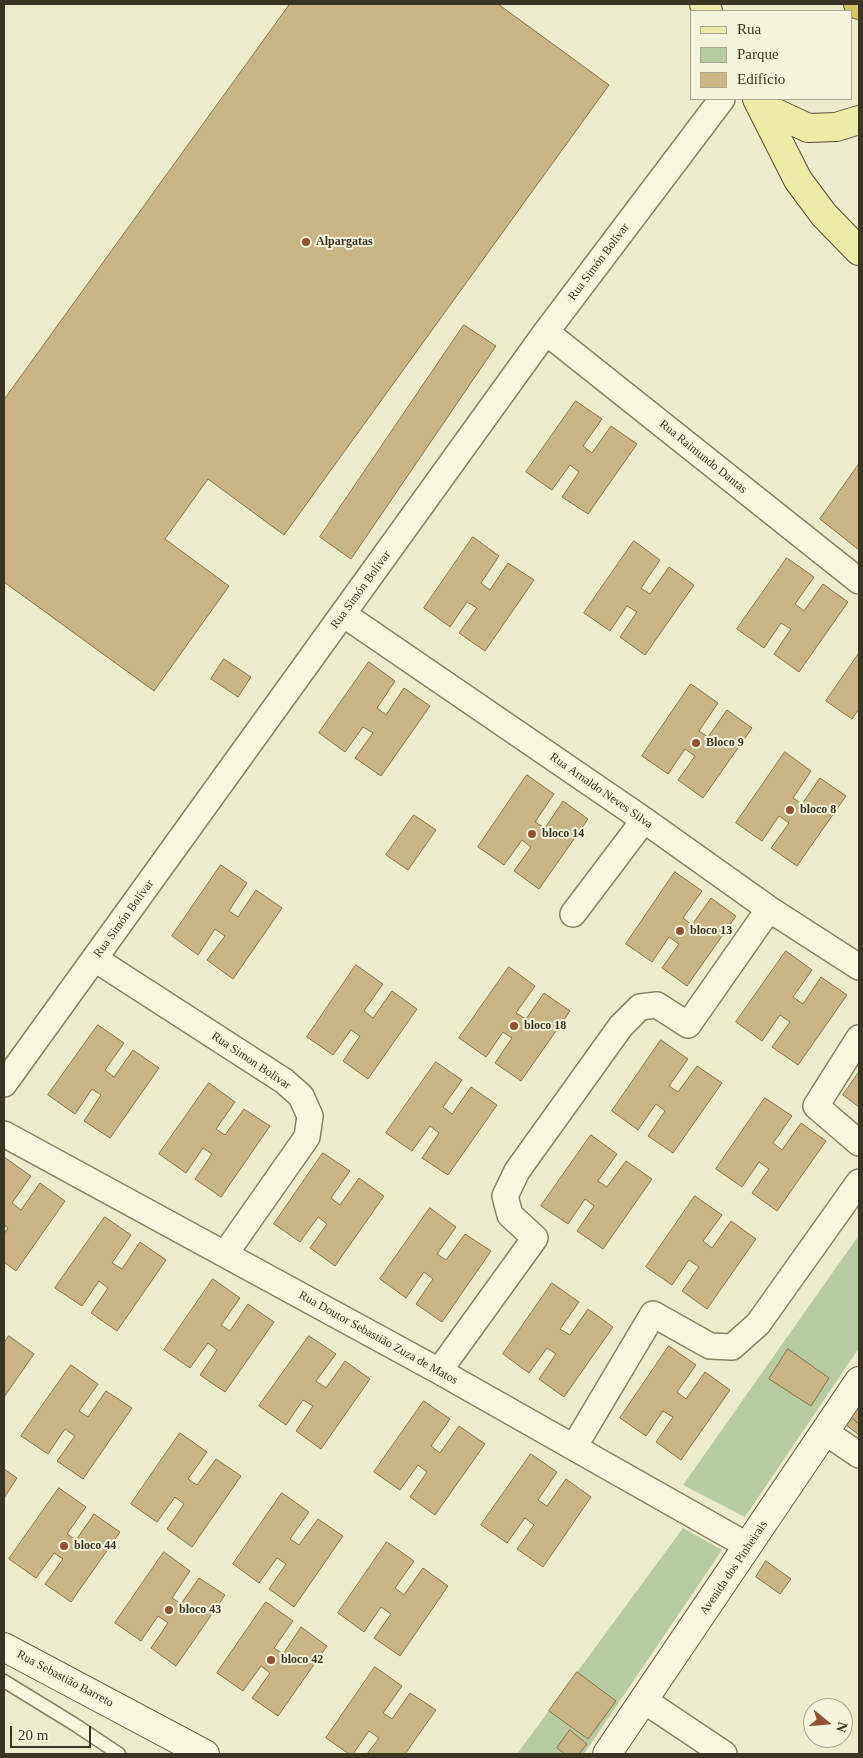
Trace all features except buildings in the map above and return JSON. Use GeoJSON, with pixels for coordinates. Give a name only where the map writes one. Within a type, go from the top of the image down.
{"type":"FeatureCollection","features":[{"type":"Feature","properties":{"kind":"main road"},"geometry":{"type":"LineString","coordinates":[[759,102],[808,128],[836,127],[859,120]]}},
{"type":"Feature","properties":{"kind":"main road"},"geometry":{"type":"LineString","coordinates":[[759,102],[798,180],[824,215],[859,251]]}},
{"type":"Feature","properties":{"kind":"main road","name":"Avenida dos Pinheirais"},"geometry":{"type":"LineString","coordinates":[[607,1754],[645,1701],[859,1381]]}},
{"type":"Feature","properties":{"kind":"main road","name":"Rua Sebastião Barreto"},"geometry":{"type":"LineString","coordinates":[[4,1647],[205,1754]]}},
{"type":"Feature","properties":{"kind":"street","name":"Rua Simón Bolívar"},"geometry":{"type":"LineString","coordinates":[[4,1084],[546,332],[721,100]]}},
{"type":"Feature","properties":{"kind":"street","name":"Rua Raimundo Dantas"},"geometry":{"type":"LineString","coordinates":[[546,332],[859,582]]}},
{"type":"Feature","properties":{"kind":"street","name":"Rua Arnaldo Neves Silva"},"geometry":{"type":"LineString","coordinates":[[343,614],[769,908],[859,967]]}},
{"type":"Feature","properties":{"kind":"street"},"geometry":{"type":"LineString","coordinates":[[573,914],[644,820]]}},
{"type":"Feature","properties":{"kind":"street"},"geometry":{"type":"LineString","coordinates":[[439,1371],[534,1238],[510,1215],[505,1196],[517,1171],[621,1026],[640,1007],[657,1005],[688,1026],[769,908]]}},
{"type":"Feature","properties":{"kind":"street","name":"Rua Simon Bolivar"},"geometry":{"type":"LineString","coordinates":[[95,959],[284,1081],[301,1096],[310,1116],[307,1137],[225,1254]]}},
{"type":"Feature","properties":{"kind":"street"},"geometry":{"type":"LineString","coordinates":[[859,1038],[816,1106],[859,1143]]}},
{"type":"Feature","properties":{"kind":"street","name":"Rua Doutor Sebastião Zuza de Matos"},"geometry":{"type":"LineString","coordinates":[[4,1134],[439,1371],[748,1546]]}},
{"type":"Feature","properties":{"kind":"street"},"geometry":{"type":"LineString","coordinates":[[574,1446],[653,1314],[710,1346],[732,1347],[758,1324],[859,1182]]}},
{"type":"Feature","properties":{"kind":"street"},"geometry":{"type":"LineString","coordinates":[[825,1432],[859,1455]]}},
{"type":"Feature","properties":{"kind":"street"},"geometry":{"type":"LineString","coordinates":[[645,1701],[724,1754]]}},
{"type":"Feature","properties":{"kind":"lane"},"geometry":{"type":"LineString","coordinates":[[4,1681],[119,1754]]}},
{"type":"Feature","properties":{"kind":"green space"},"geometry":{"type":"Polygon","coordinates":[[[859,1235],[859,1348],[745,1517],[683,1485],[859,1235]]]}},
{"type":"Feature","properties":{"kind":"green space"},"geometry":{"type":"Polygon","coordinates":[[[683,1528],[722,1550],[584,1754],[517,1754],[683,1528]]]}},
{"type":"Feature","properties":{"kind":"place","name":"Alpargatas"},"geometry":{"type":"Point","coordinates":[306,242]}},
{"type":"Feature","properties":{"kind":"place","name":"Bloco 9"},"geometry":{"type":"Point","coordinates":[696,743]}},
{"type":"Feature","properties":{"kind":"place","name":"bloco 8"},"geometry":{"type":"Point","coordinates":[790,810]}},
{"type":"Feature","properties":{"kind":"place","name":"bloco 14"},"geometry":{"type":"Point","coordinates":[532,834]}},
{"type":"Feature","properties":{"kind":"place","name":"bloco 13"},"geometry":{"type":"Point","coordinates":[680,931]}},
{"type":"Feature","properties":{"kind":"place","name":"bloco 18"},"geometry":{"type":"Point","coordinates":[514,1026]}},
{"type":"Feature","properties":{"kind":"place","name":"bloco 44"},"geometry":{"type":"Point","coordinates":[64,1546]}},
{"type":"Feature","properties":{"kind":"place","name":"bloco 43"},"geometry":{"type":"Point","coordinates":[169,1610]}},
{"type":"Feature","properties":{"kind":"place","name":"bloco 42"},"geometry":{"type":"Point","coordinates":[271,1660]}}]}
